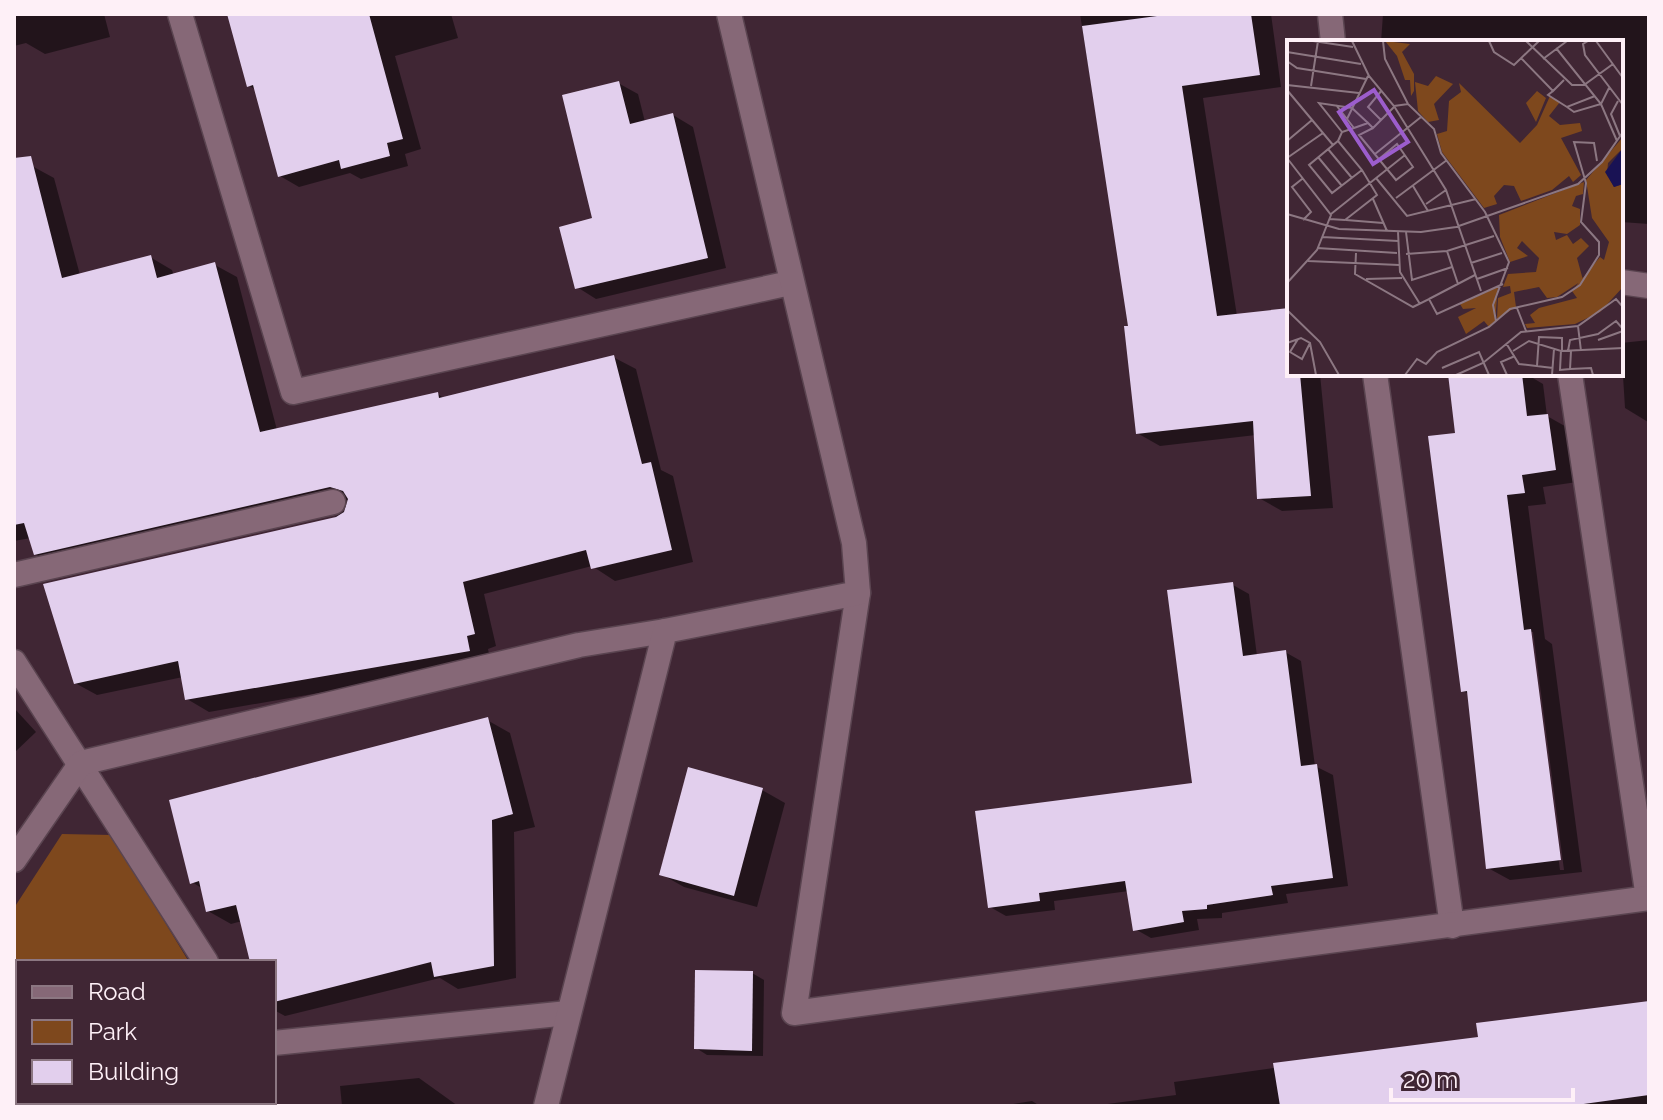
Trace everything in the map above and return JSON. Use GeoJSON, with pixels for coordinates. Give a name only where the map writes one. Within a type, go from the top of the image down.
{"type":"FeatureCollection","features":[{"type":"Feature","properties":{"kind":"street"},"geometry":{"type":"LineString","coordinates":[[180,14],[293,392],[790,283]]}},
{"type":"Feature","properties":{"kind":"street"},"geometry":{"type":"LineString","coordinates":[[729,14],[790,283],[854,543],[858,593],[794,1013],[1648,898],[1570,376]]}},
{"type":"Feature","properties":{"kind":"street"},"geometry":{"type":"LineString","coordinates":[[1330,14],[1333,40]]}},
{"type":"Feature","properties":{"kind":"street"},"geometry":{"type":"LineString","coordinates":[[1623,282],[1649,286]]}},
{"type":"Feature","properties":{"kind":"street"},"geometry":{"type":"LineString","coordinates":[[1375,376],[1452,926]]}},
{"type":"Feature","properties":{"kind":"street"},"geometry":{"type":"LineString","coordinates":[[14,575],[333,502]]}},
{"type":"Feature","properties":{"kind":"street"},"geometry":{"type":"LineString","coordinates":[[14,860],[81,763],[579,645],[858,593]]}},
{"type":"Feature","properties":{"kind":"street"},"geometry":{"type":"LineString","coordinates":[[546,1106],[665,631]]}},
{"type":"Feature","properties":{"kind":"street"},"geometry":{"type":"LineString","coordinates":[[14,662],[205,960]]}},
{"type":"Feature","properties":{"kind":"street"},"geometry":{"type":"LineString","coordinates":[[276,1043],[568,1013]]}},
{"type":"Feature","properties":{"kind":"green space"},"geometry":{"type":"Polygon","coordinates":[[[62,834],[112,835],[188,960],[16,960],[14,1060],[14,908],[62,834]]]}},
{"type":"Feature","properties":{"kind":"building"},"geometry":{"type":"Polygon","coordinates":[[[227,14],[369,14],[403,139],[387,143],[390,156],[341,169],[339,160],[278,177],[253,85],[247,87],[227,14]]]}},
{"type":"Feature","properties":{"kind":"building"},"geometry":{"type":"Polygon","coordinates":[[[1172,14],[1251,14],[1260,75],[1182,86],[1217,316],[1287,308],[1287,376],[1300,376],[1311,496],[1257,499],[1253,421],[1136,434],[1124,326],[1128,326],[1082,26],[1172,14]]]}},
{"type":"Feature","properties":{"kind":"building"},"geometry":{"type":"Polygon","coordinates":[[[619,81],[630,124],[673,113],[708,258],[575,289],[559,227],[592,218],[562,95],[619,81]]]}},
{"type":"Feature","properties":{"kind":"building"},"geometry":{"type":"Polygon","coordinates":[[[31,156],[62,278],[151,255],[157,278],[215,262],[260,432],[438,392],[439,398],[614,355],[642,464],[651,462],[672,550],[591,569],[586,550],[463,582],[475,634],[467,636],[470,651],[185,700],[178,661],[74,684],[43,584],[336,517],[344,512],[348,499],[343,491],[330,487],[34,555],[24,523],[14,525],[14,158],[31,156]]]}},
{"type":"Feature","properties":{"kind":"building"},"geometry":{"type":"Polygon","coordinates":[[[1448,376],[1522,376],[1527,416],[1548,414],[1556,470],[1522,475],[1525,493],[1507,495],[1524,630],[1531,629],[1561,860],[1486,869],[1467,691],[1461,692],[1428,436],[1455,433],[1448,376]]]}},
{"type":"Feature","properties":{"kind":"building"},"geometry":{"type":"Polygon","coordinates":[[[1233,582],[1243,656],[1286,650],[1301,766],[1317,764],[1333,878],[1271,886],[1273,895],[1182,911],[1184,922],[1133,931],[1125,881],[1039,893],[1040,901],[988,908],[975,811],[1192,783],[1167,590],[1233,582]]]}},
{"type":"Feature","properties":{"kind":"building"},"geometry":{"type":"Polygon","coordinates":[[[488,717],[513,814],[492,820],[494,966],[434,977],[431,962],[276,1001],[276,960],[250,960],[236,905],[206,912],[199,881],[190,884],[169,800],[488,717]]]}},
{"type":"Feature","properties":{"kind":"building"},"geometry":{"type":"Polygon","coordinates":[[[688,767],[763,788],[734,896],[659,875],[688,767]]]}},
{"type":"Feature","properties":{"kind":"building"},"geometry":{"type":"Polygon","coordinates":[[[695,970],[753,971],[752,1051],[694,1049],[695,970]]]}},
{"type":"Feature","properties":{"kind":"building"},"geometry":{"type":"Polygon","coordinates":[[[1649,1001],[1649,1095],[1569,1106],[1280,1106],[1273,1063],[1478,1037],[1476,1023],[1649,1001]]]}}]}
